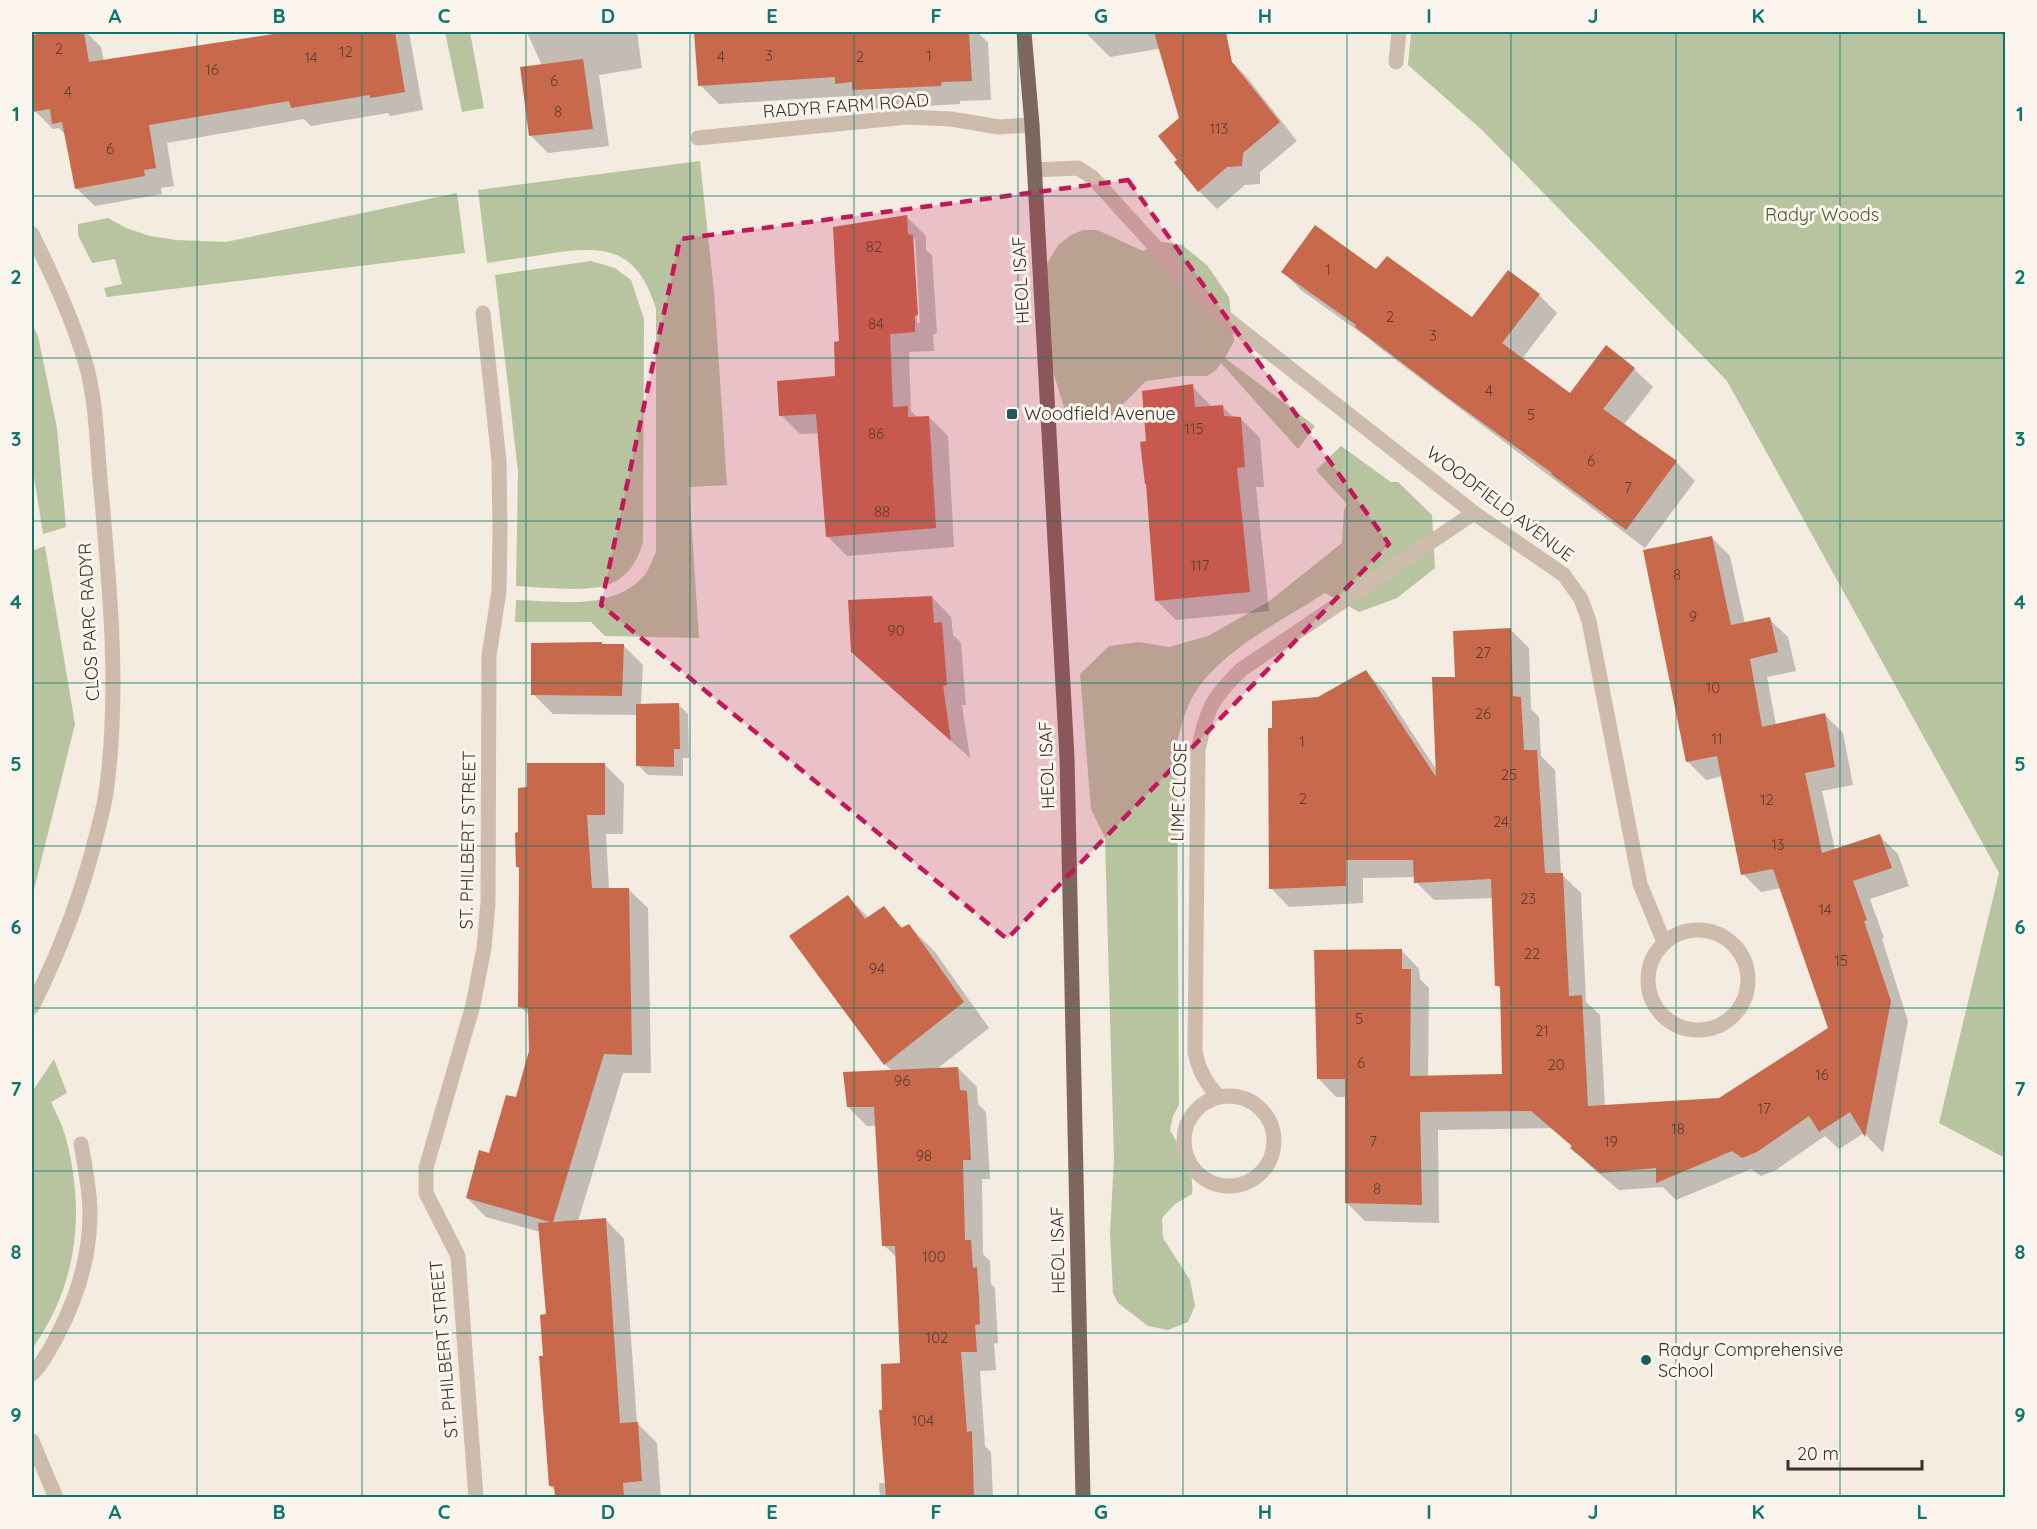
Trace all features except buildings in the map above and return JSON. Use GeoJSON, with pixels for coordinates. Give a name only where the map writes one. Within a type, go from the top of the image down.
{"type":"FeatureCollection","features":[{"type":"Feature","properties":{"kind":"main road","name":"HEOL ISAF"},"geometry":{"type":"LineString","coordinates":[[1024,32],[1035,170],[1067,758],[1083,1497]]}},
{"type":"Feature","properties":{"kind":"street"},"geometry":{"type":"LineString","coordinates":[[1396,62],[1399,32]]}},
{"type":"Feature","properties":{"kind":"street","name":"RADYR FARM ROAD"},"geometry":{"type":"LineString","coordinates":[[698,138],[907,117],[951,119],[999,127],[1032,125]]}},
{"type":"Feature","properties":{"kind":"street","name":"WOODFIELD AVENUE"},"geometry":{"type":"LineString","coordinates":[[1035,170],[1078,168],[1092,177],[1218,312],[1474,513],[1564,574],[1581,599],[1589,621],[1640,884],[1665,942]]}},
{"type":"Feature","properties":{"kind":"street","name":"CLOS PARC RADYR"},"geometry":{"type":"LineString","coordinates":[[32,234],[72,323],[87,370],[93,405],[111,632],[112,728],[106,795],[90,864],[70,925],[32,1007]]}},
{"type":"Feature","properties":{"kind":"street","name":"ST. PHILBERT STREET"},"geometry":{"type":"LineString","coordinates":[[476,1497],[458,1256],[426,1193],[426,1168],[473,1005],[484,948],[488,903],[489,656],[499,591],[500,531],[499,461],[483,313]]}},
{"type":"Feature","properties":{"kind":"street","name":"LIME CLOSE"},"geometry":{"type":"LineString","coordinates":[[1218,1096],[1207,1084],[1199,1070],[1195,1052],[1198,750],[1205,715],[1220,690],[1242,669],[1474,513]]}},
{"type":"Feature","properties":{"kind":"street"},"geometry":{"type":"LineString","coordinates":[[1697,929],[1714,932],[1730,941],[1737,949],[1743,957],[1748,974],[1748,991],[1741,1008],[1728,1021],[1713,1029],[1695,1031],[1678,1027],[1663,1017],[1653,1003],[1647,986],[1648,968],[1654,955],[1665,942],[1680,932],[1697,929]]}},
{"type":"Feature","properties":{"kind":"street"},"geometry":{"type":"LineString","coordinates":[[1218,1096],[1234,1096],[1250,1101],[1262,1110],[1274,1132],[1275,1148],[1270,1163],[1260,1175],[1240,1186],[1223,1186],[1208,1182],[1196,1172],[1185,1152],[1186,1128],[1192,1114],[1203,1103],[1218,1096]]}},
{"type":"Feature","properties":{"kind":"street"},"geometry":{"type":"LineString","coordinates":[[32,1374],[54,1342],[69,1314],[87,1251],[90,1212],[81,1144]]}},
{"type":"Feature","properties":{"kind":"street"},"geometry":{"type":"LineString","coordinates":[[32,1441],[56,1497]]}},
{"type":"Feature","properties":{"kind":"highlighted area"},"geometry":{"type":"Polygon","coordinates":[[[1128,180],[1389,544],[1007,939],[601,605],[680,239],[1128,180]]]}},
{"type":"Feature","properties":{"kind":"green space"},"geometry":{"type":"Polygon","coordinates":[[[445,32],[470,32],[484,108],[462,112],[445,32]]]}},
{"type":"Feature","properties":{"kind":"green space","name":"Radyr Woods"},"geometry":{"type":"Polygon","coordinates":[[[1411,32],[2005,32],[2005,1158],[1939,1123],[1999,873],[1727,381],[1482,130],[1408,65],[1411,32]]]}},
{"type":"Feature","properties":{"kind":"green space"},"geometry":{"type":"Polygon","coordinates":[[[700,161],[714,292],[727,485],[689,487],[699,638],[605,636],[591,622],[515,622],[516,600],[583,602],[600,599],[630,588],[647,572],[656,552],[656,309],[639,273],[628,262],[602,251],[568,251],[487,263],[478,190],[700,161]]]}},
{"type":"Feature","properties":{"kind":"green space"},"geometry":{"type":"Polygon","coordinates":[[[457,193],[465,253],[107,297],[104,288],[122,284],[115,259],[92,263],[78,235],[78,224],[108,218],[126,228],[150,236],[176,240],[226,242],[457,193]]]}},
{"type":"Feature","properties":{"kind":"green space"},"geometry":{"type":"Polygon","coordinates":[[[1083,230],[1097,230],[1143,251],[1163,242],[1182,245],[1207,265],[1229,297],[1234,341],[1225,358],[1315,426],[1298,449],[1221,363],[1207,376],[1182,376],[1146,381],[1106,421],[1075,419],[1065,411],[1037,319],[1033,287],[1058,245],[1071,235],[1083,230]]]}},
{"type":"Feature","properties":{"kind":"green space"},"geometry":{"type":"Polygon","coordinates":[[[591,261],[615,268],[631,280],[644,319],[643,542],[631,567],[622,577],[610,584],[577,589],[516,586],[518,471],[495,275],[591,261]]]}},
{"type":"Feature","properties":{"kind":"green space"},"geometry":{"type":"Polygon","coordinates":[[[32,324],[38,336],[57,428],[66,527],[43,534],[32,464],[32,324]]]}},
{"type":"Feature","properties":{"kind":"green space"},"geometry":{"type":"Polygon","coordinates":[[[1341,446],[1391,482],[1398,482],[1432,515],[1435,568],[1397,598],[1359,612],[1325,593],[1255,636],[1222,661],[1196,691],[1182,723],[1177,743],[1179,1105],[1173,1116],[1170,1130],[1189,1169],[1192,1194],[1175,1204],[1162,1218],[1163,1238],[1190,1280],[1195,1306],[1188,1322],[1168,1330],[1148,1326],[1118,1303],[1113,1293],[1110,1233],[1114,1160],[1105,838],[1091,809],[1080,674],[1109,646],[1139,642],[1169,647],[1208,636],[1268,602],[1342,543],[1344,510],[1347,504],[1316,470],[1341,446]]]}},
{"type":"Feature","properties":{"kind":"green space"},"geometry":{"type":"Polygon","coordinates":[[[45,546],[75,724],[32,898],[32,551],[45,546]]]}},
{"type":"Feature","properties":{"kind":"green space"},"geometry":{"type":"Polygon","coordinates":[[[54,1059],[67,1093],[51,1102],[64,1131],[71,1163],[75,1191],[74,1246],[60,1299],[32,1349],[32,1092],[54,1059]]]}},
{"type":"Feature","properties":{"kind":"place","name":"Woodfield Avenue"},"geometry":{"type":"Point","coordinates":[1012,414]}},
{"type":"Feature","properties":{"kind":"place","name":"Radyr Comprehensive School"},"geometry":{"type":"Point","coordinates":[1646,1360]}}]}
